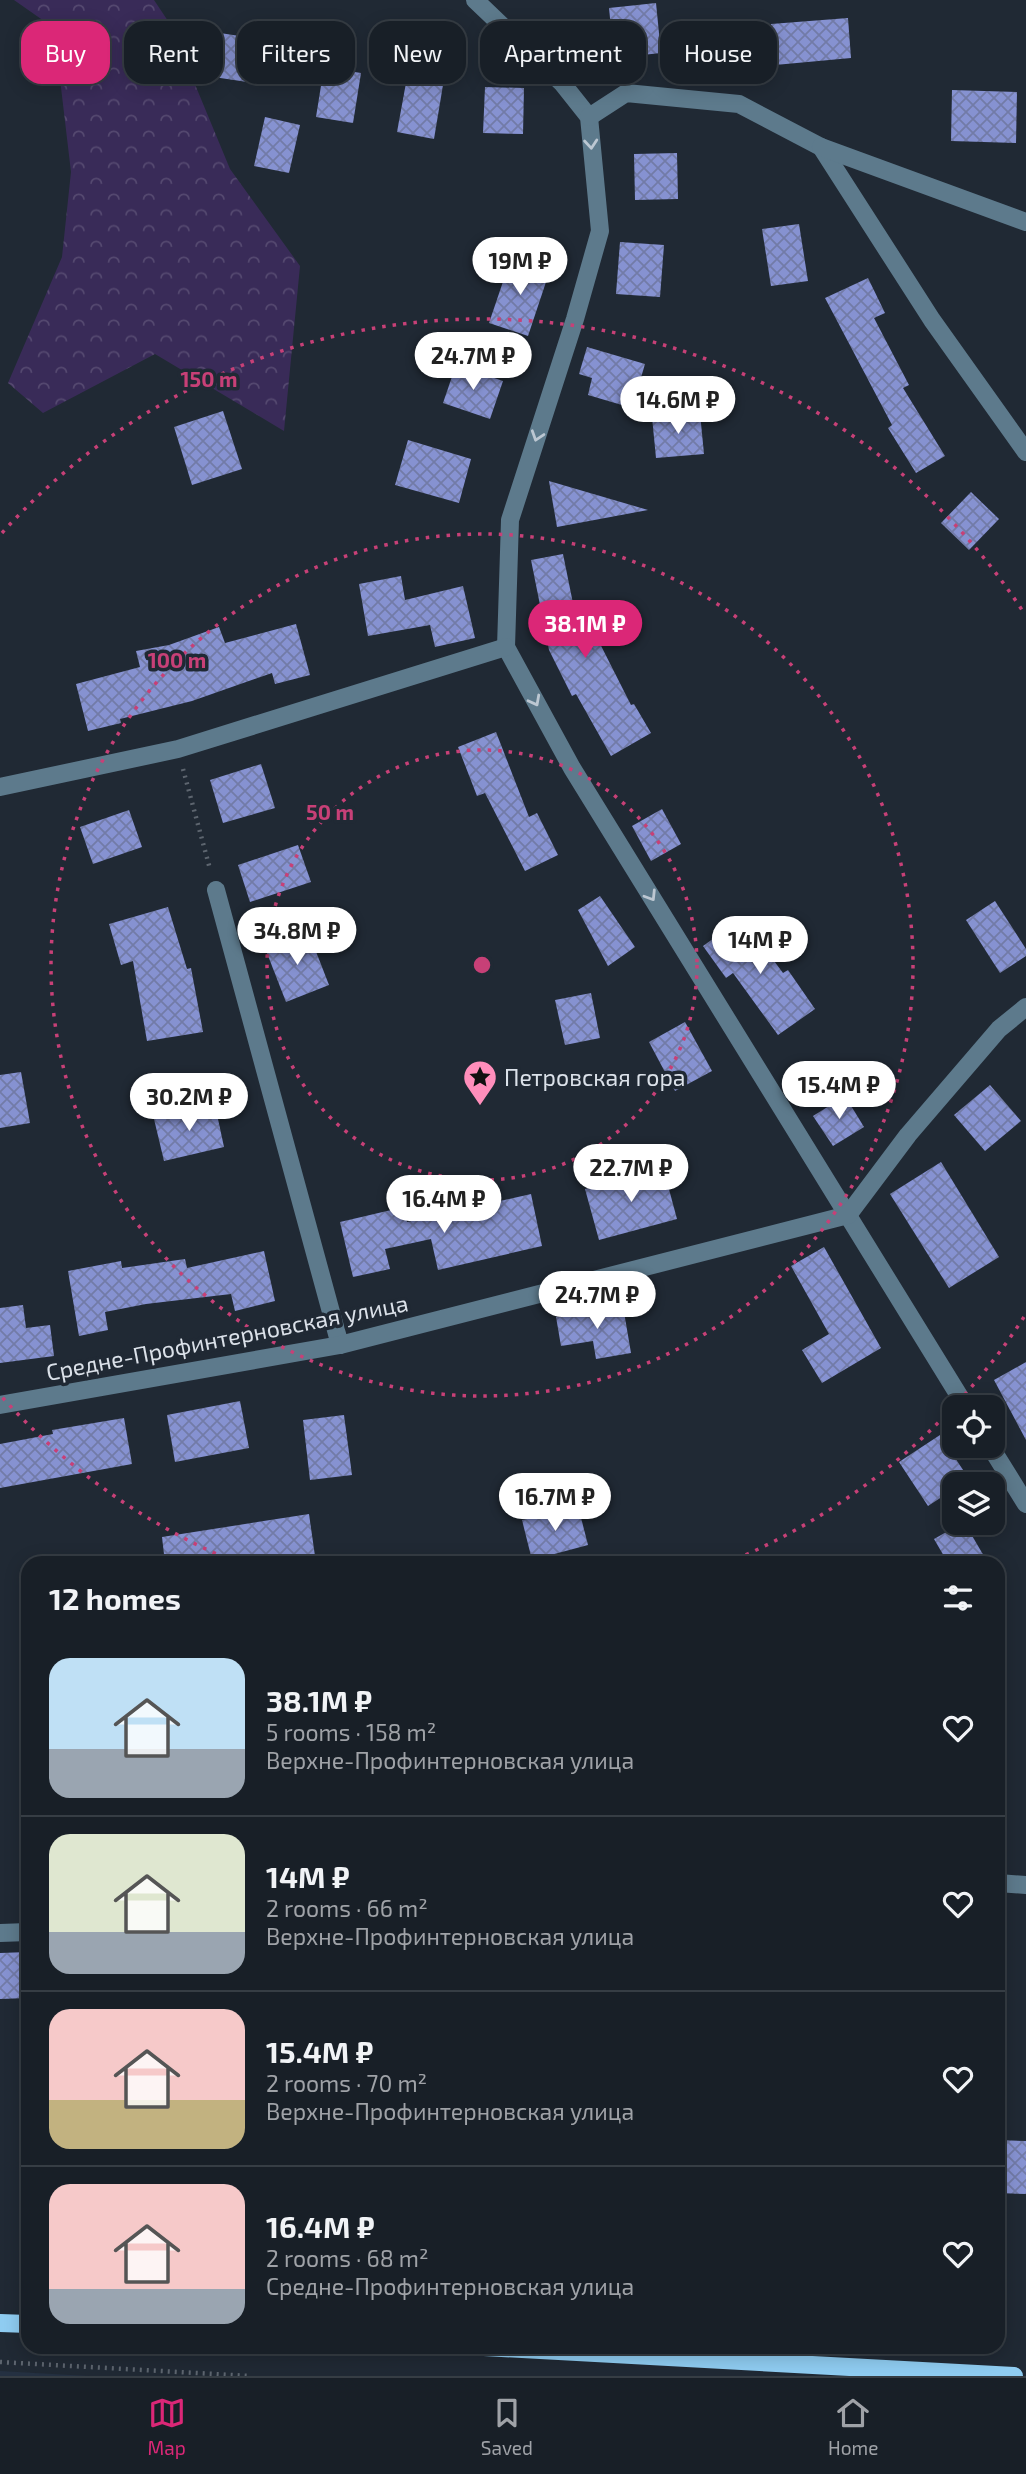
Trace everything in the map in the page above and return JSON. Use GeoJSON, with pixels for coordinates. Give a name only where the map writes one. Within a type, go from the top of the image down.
{"type":"FeatureCollection","features":[{"type":"Feature","properties":{"kind":"main road"},"geometry":{"type":"LineString","coordinates":[[0,2323],[21,2323]]}},
{"type":"Feature","properties":{"kind":"main road"},"geometry":{"type":"LineString","coordinates":[[612,2354],[1014,2376]]}},
{"type":"Feature","properties":{"kind":"street"},"geometry":{"type":"LineString","coordinates":[[475,0],[562,83],[589,117],[600,232],[510,520],[506,648],[572,768],[959,1395]]}},
{"type":"Feature","properties":{"kind":"street"},"geometry":{"type":"LineString","coordinates":[[589,117],[626,93],[739,104],[821,147],[1026,222]]}},
{"type":"Feature","properties":{"kind":"street"},"geometry":{"type":"LineString","coordinates":[[821,147],[932,320],[1026,452]]}},
{"type":"Feature","properties":{"kind":"street"},"geometry":{"type":"LineString","coordinates":[[0,787],[178,750],[506,648]]}},
{"type":"Feature","properties":{"kind":"street"},"geometry":{"type":"LineString","coordinates":[[216,890],[340,1345]]}},
{"type":"Feature","properties":{"kind":"street"},"geometry":{"type":"LineString","coordinates":[[848,1215],[908,1135],[999,1029],[1026,1007]]}},
{"type":"Feature","properties":{"kind":"street","name":"Средне-Профинтерновская улица"},"geometry":{"type":"LineString","coordinates":[[0,1405],[340,1345],[848,1215]]}},
{"type":"Feature","properties":{"kind":"street"},"geometry":{"type":"LineString","coordinates":[[997,1458],[1026,1504]]}},
{"type":"Feature","properties":{"kind":"street"},"geometry":{"type":"LineString","coordinates":[[1005,1884],[1026,1885]]}},
{"type":"Feature","properties":{"kind":"street"},"geometry":{"type":"LineString","coordinates":[[0,1933],[21,1932]]}},
{"type":"Feature","properties":{"kind":"path"},"geometry":{"type":"LineString","coordinates":[[178,750],[216,890]]}},
{"type":"Feature","properties":{"kind":"path"},"geometry":{"type":"LineString","coordinates":[[0,2362],[250,2376]]}},
{"type":"Feature","properties":{"kind":"shaded area"},"geometry":{"type":"Polygon","coordinates":[[[0,2371],[89,2376],[0,2376],[0,2371]]]}},
{"type":"Feature","properties":{"kind":"green space"},"geometry":{"type":"Polygon","coordinates":[[[14,0],[154,0],[168,21],[124,21],[124,84],[195,84],[230,169],[300,266],[284,431],[155,354],[43,413],[8,383],[62,257],[71,172],[61,84],[110,84],[110,21],[44,21],[14,0]]]}},
{"type":"Feature","properties":{"kind":"building"},"geometry":{"type":"Polygon","coordinates":[[[656,3],[660,53],[646,55],[646,21],[610,21],[609,8],[656,3]]]}},
{"type":"Feature","properties":{"kind":"building"},"geometry":{"type":"Polygon","coordinates":[[[848,18],[851,58],[777,65],[777,24],[848,18]]]}},
{"type":"Feature","properties":{"kind":"building"},"geometry":{"type":"Polygon","coordinates":[[[223,33],[237,36],[237,80],[223,78],[223,33]]]}},
{"type":"Feature","properties":{"kind":"building"},"geometry":{"type":"Polygon","coordinates":[[[355,72],[361,73],[353,123],[316,117],[321,84],[355,84],[355,72]]]}},
{"type":"Feature","properties":{"kind":"building"},"geometry":{"type":"Polygon","coordinates":[[[406,84],[443,84],[434,139],[397,132],[406,84]]]}},
{"type":"Feature","properties":{"kind":"building"},"geometry":{"type":"Polygon","coordinates":[[[485,87],[524,88],[523,134],[483,133],[485,87]]]}},
{"type":"Feature","properties":{"kind":"building"},"geometry":{"type":"Polygon","coordinates":[[[952,90],[1017,92],[1016,143],[951,141],[952,90]]]}},
{"type":"Feature","properties":{"kind":"building"},"geometry":{"type":"Polygon","coordinates":[[[265,117],[300,125],[289,173],[254,166],[265,117]]]}},
{"type":"Feature","properties":{"kind":"building"},"geometry":{"type":"Polygon","coordinates":[[[677,153],[678,199],[635,200],[634,154],[677,153]]]}},
{"type":"Feature","properties":{"kind":"building"},"geometry":{"type":"Polygon","coordinates":[[[799,224],[808,281],[771,286],[762,229],[799,224]]]}},
{"type":"Feature","properties":{"kind":"building"},"geometry":{"type":"Polygon","coordinates":[[[620,242],[664,245],[660,297],[616,294],[620,242]]]}},
{"type":"Feature","properties":{"kind":"building"},"geometry":{"type":"Polygon","coordinates":[[[511,258],[550,270],[528,336],[489,323],[511,258]]]}},
{"type":"Feature","properties":{"kind":"building"},"geometry":{"type":"Polygon","coordinates":[[[868,278],[885,313],[874,318],[909,385],[903,388],[945,456],[916,473],[888,428],[892,425],[825,298],[868,278]]]}},
{"type":"Feature","properties":{"kind":"building"},"geometry":{"type":"Polygon","coordinates":[[[587,347],[645,364],[632,408],[588,395],[592,378],[579,374],[587,347]]]}},
{"type":"Feature","properties":{"kind":"building"},"geometry":{"type":"Polygon","coordinates":[[[456,365],[503,381],[490,419],[443,403],[456,365]]]}},
{"type":"Feature","properties":{"kind":"building"},"geometry":{"type":"Polygon","coordinates":[[[223,411],[242,469],[192,485],[174,427],[223,411]]]}},
{"type":"Feature","properties":{"kind":"building"},"geometry":{"type":"Polygon","coordinates":[[[700,413],[704,454],[656,458],[652,417],[700,413]]]}},
{"type":"Feature","properties":{"kind":"building"},"geometry":{"type":"Polygon","coordinates":[[[408,440],[471,459],[459,503],[395,485],[408,440]]]}},
{"type":"Feature","properties":{"kind":"building"},"geometry":{"type":"Polygon","coordinates":[[[549,481],[648,510],[557,527],[549,481]]]}},
{"type":"Feature","properties":{"kind":"building"},"geometry":{"type":"Polygon","coordinates":[[[971,492],[999,519],[969,550],[941,523],[971,492]]]}},
{"type":"Feature","properties":{"kind":"building"},"geometry":{"type":"Polygon","coordinates":[[[563,554],[578,628],[589,622],[631,705],[634,704],[651,733],[611,756],[576,694],[572,696],[549,650],[531,560],[563,554]]]}},
{"type":"Feature","properties":{"kind":"building"},"geometry":{"type":"Polygon","coordinates":[[[401,576],[405,600],[463,586],[475,638],[435,647],[430,625],[368,636],[359,584],[401,576]]]}},
{"type":"Feature","properties":{"kind":"building"},"geometry":{"type":"Polygon","coordinates":[[[296,624],[310,675],[275,684],[272,673],[192,701],[120,719],[121,723],[88,731],[76,684],[140,667],[136,651],[169,645],[219,627],[225,643],[296,624]]]}},
{"type":"Feature","properties":{"kind":"building"},"geometry":{"type":"Polygon","coordinates":[[[496,732],[529,817],[537,813],[558,855],[525,871],[485,793],[477,796],[458,747],[496,732]]]}},
{"type":"Feature","properties":{"kind":"building"},"geometry":{"type":"Polygon","coordinates":[[[261,764],[275,808],[223,823],[210,780],[261,764]]]}},
{"type":"Feature","properties":{"kind":"building"},"geometry":{"type":"Polygon","coordinates":[[[662,809],[681,844],[651,861],[632,826],[662,809]]]}},
{"type":"Feature","properties":{"kind":"building"},"geometry":{"type":"Polygon","coordinates":[[[129,810],[142,847],[93,864],[80,827],[129,810]]]}},
{"type":"Feature","properties":{"kind":"building"},"geometry":{"type":"Polygon","coordinates":[[[298,845],[311,882],[250,902],[238,865],[298,845]]]}},
{"type":"Feature","properties":{"kind":"building"},"geometry":{"type":"Polygon","coordinates":[[[600,896],[635,947],[608,966],[578,910],[600,896]]]}},
{"type":"Feature","properties":{"kind":"building"},"geometry":{"type":"Polygon","coordinates":[[[995,901],[1026,949],[1026,956],[1000,973],[966,920],[995,901]]]}},
{"type":"Feature","properties":{"kind":"building"},"geometry":{"type":"Polygon","coordinates":[[[168,907],[187,969],[191,968],[203,1032],[147,1041],[133,961],[121,965],[109,924],[168,907]]]}},
{"type":"Feature","properties":{"kind":"building"},"geometry":{"type":"Polygon","coordinates":[[[742,918],[783,973],[788,970],[815,1009],[778,1035],[733,973],[726,978],[703,946],[742,918]]]}},
{"type":"Feature","properties":{"kind":"building"},"geometry":{"type":"Polygon","coordinates":[[[308,931],[329,985],[286,1002],[265,948],[308,931]]]}},
{"type":"Feature","properties":{"kind":"building"},"geometry":{"type":"Polygon","coordinates":[[[591,993],[600,1038],[565,1045],[555,1000],[591,993]]]}},
{"type":"Feature","properties":{"kind":"building"},"geometry":{"type":"Polygon","coordinates":[[[685,1022],[712,1071],[675,1091],[649,1042],[685,1022]]]}},
{"type":"Feature","properties":{"kind":"building"},"geometry":{"type":"Polygon","coordinates":[[[21,1072],[30,1123],[0,1128],[0,1075],[21,1072]]]}},
{"type":"Feature","properties":{"kind":"building"},"geometry":{"type":"Polygon","coordinates":[[[990,1085],[1021,1121],[985,1151],[954,1115],[990,1085]]]}},
{"type":"Feature","properties":{"kind":"building"},"geometry":{"type":"Polygon","coordinates":[[[845,1096],[864,1127],[833,1146],[813,1116],[845,1096]]]}},
{"type":"Feature","properties":{"kind":"building"},"geometry":{"type":"Polygon","coordinates":[[[215,1105],[224,1147],[164,1161],[154,1119],[215,1105]]]}},
{"type":"Feature","properties":{"kind":"building"},"geometry":{"type":"Polygon","coordinates":[[[941,1162],[999,1257],[949,1288],[890,1194],[941,1162]]]}},
{"type":"Feature","properties":{"kind":"building"},"geometry":{"type":"Polygon","coordinates":[[[663,1167],[677,1219],[599,1240],[585,1189],[663,1167]]]}},
{"type":"Feature","properties":{"kind":"building"},"geometry":{"type":"Polygon","coordinates":[[[531,1194],[542,1246],[438,1270],[431,1239],[385,1249],[390,1269],[353,1277],[340,1222],[404,1207],[407,1222],[531,1194]]]}},
{"type":"Feature","properties":{"kind":"building"},"geometry":{"type":"Polygon","coordinates":[[[824,1247],[881,1348],[822,1383],[802,1350],[829,1334],[791,1266],[824,1247]]]}},
{"type":"Feature","properties":{"kind":"building"},"geometry":{"type":"Polygon","coordinates":[[[264,1251],[275,1301],[235,1311],[231,1294],[146,1304],[105,1312],[108,1330],[79,1336],[68,1271],[121,1261],[122,1268],[185,1259],[187,1268],[264,1251]]]}},
{"type":"Feature","properties":{"kind":"building"},"geometry":{"type":"Polygon","coordinates":[[[23,1305],[26,1328],[50,1325],[54,1356],[0,1363],[0,1308],[23,1305]]]}},
{"type":"Feature","properties":{"kind":"building"},"geometry":{"type":"Polygon","coordinates":[[[623,1306],[631,1353],[596,1359],[593,1341],[561,1346],[556,1317],[623,1306]]]}},
{"type":"Feature","properties":{"kind":"building"},"geometry":{"type":"Polygon","coordinates":[[[1026,1362],[1026,1440],[1005,1401],[1005,1395],[1002,1395],[994,1380],[1026,1362]]]}},
{"type":"Feature","properties":{"kind":"building"},"geometry":{"type":"Polygon","coordinates":[[[240,1401],[249,1448],[175,1462],[167,1415],[240,1401]]]}},
{"type":"Feature","properties":{"kind":"building"},"geometry":{"type":"Polygon","coordinates":[[[344,1415],[352,1475],[310,1480],[303,1420],[344,1415]]]}},
{"type":"Feature","properties":{"kind":"building"},"geometry":{"type":"Polygon","coordinates":[[[124,1418],[132,1464],[0,1488],[0,1444],[53,1434],[52,1430],[124,1418]]]}},
{"type":"Feature","properties":{"kind":"building"},"geometry":{"type":"Polygon","coordinates":[[[940,1435],[942,1458],[955,1458],[964,1472],[942,1472],[942,1497],[928,1506],[899,1462],[940,1435]]]}},
{"type":"Feature","properties":{"kind":"building"},"geometry":{"type":"Polygon","coordinates":[[[578,1506],[588,1545],[547,1556],[531,1556],[522,1520],[578,1506]]]}},
{"type":"Feature","properties":{"kind":"building"},"geometry":{"type":"Polygon","coordinates":[[[309,1514],[315,1556],[164,1556],[162,1537],[309,1514]]]}},
{"type":"Feature","properties":{"kind":"building"},"geometry":{"type":"Polygon","coordinates":[[[942,1534],[972,1535],[984,1556],[944,1556],[934,1539],[942,1534]]]}},
{"type":"Feature","properties":{"kind":"building"},"geometry":{"type":"Polygon","coordinates":[[[21,1952],[21,1998],[0,1999],[0,1953],[21,1952]]]}},
{"type":"Feature","properties":{"kind":"building"},"geometry":{"type":"Polygon","coordinates":[[[1005,2140],[1026,2141],[1026,2194],[1005,2193],[1005,2140]]]}},
{"type":"Feature","properties":{"kind":"place","name":"Петровская гора"},"geometry":{"type":"Point","coordinates":[480,1107]}}]}
